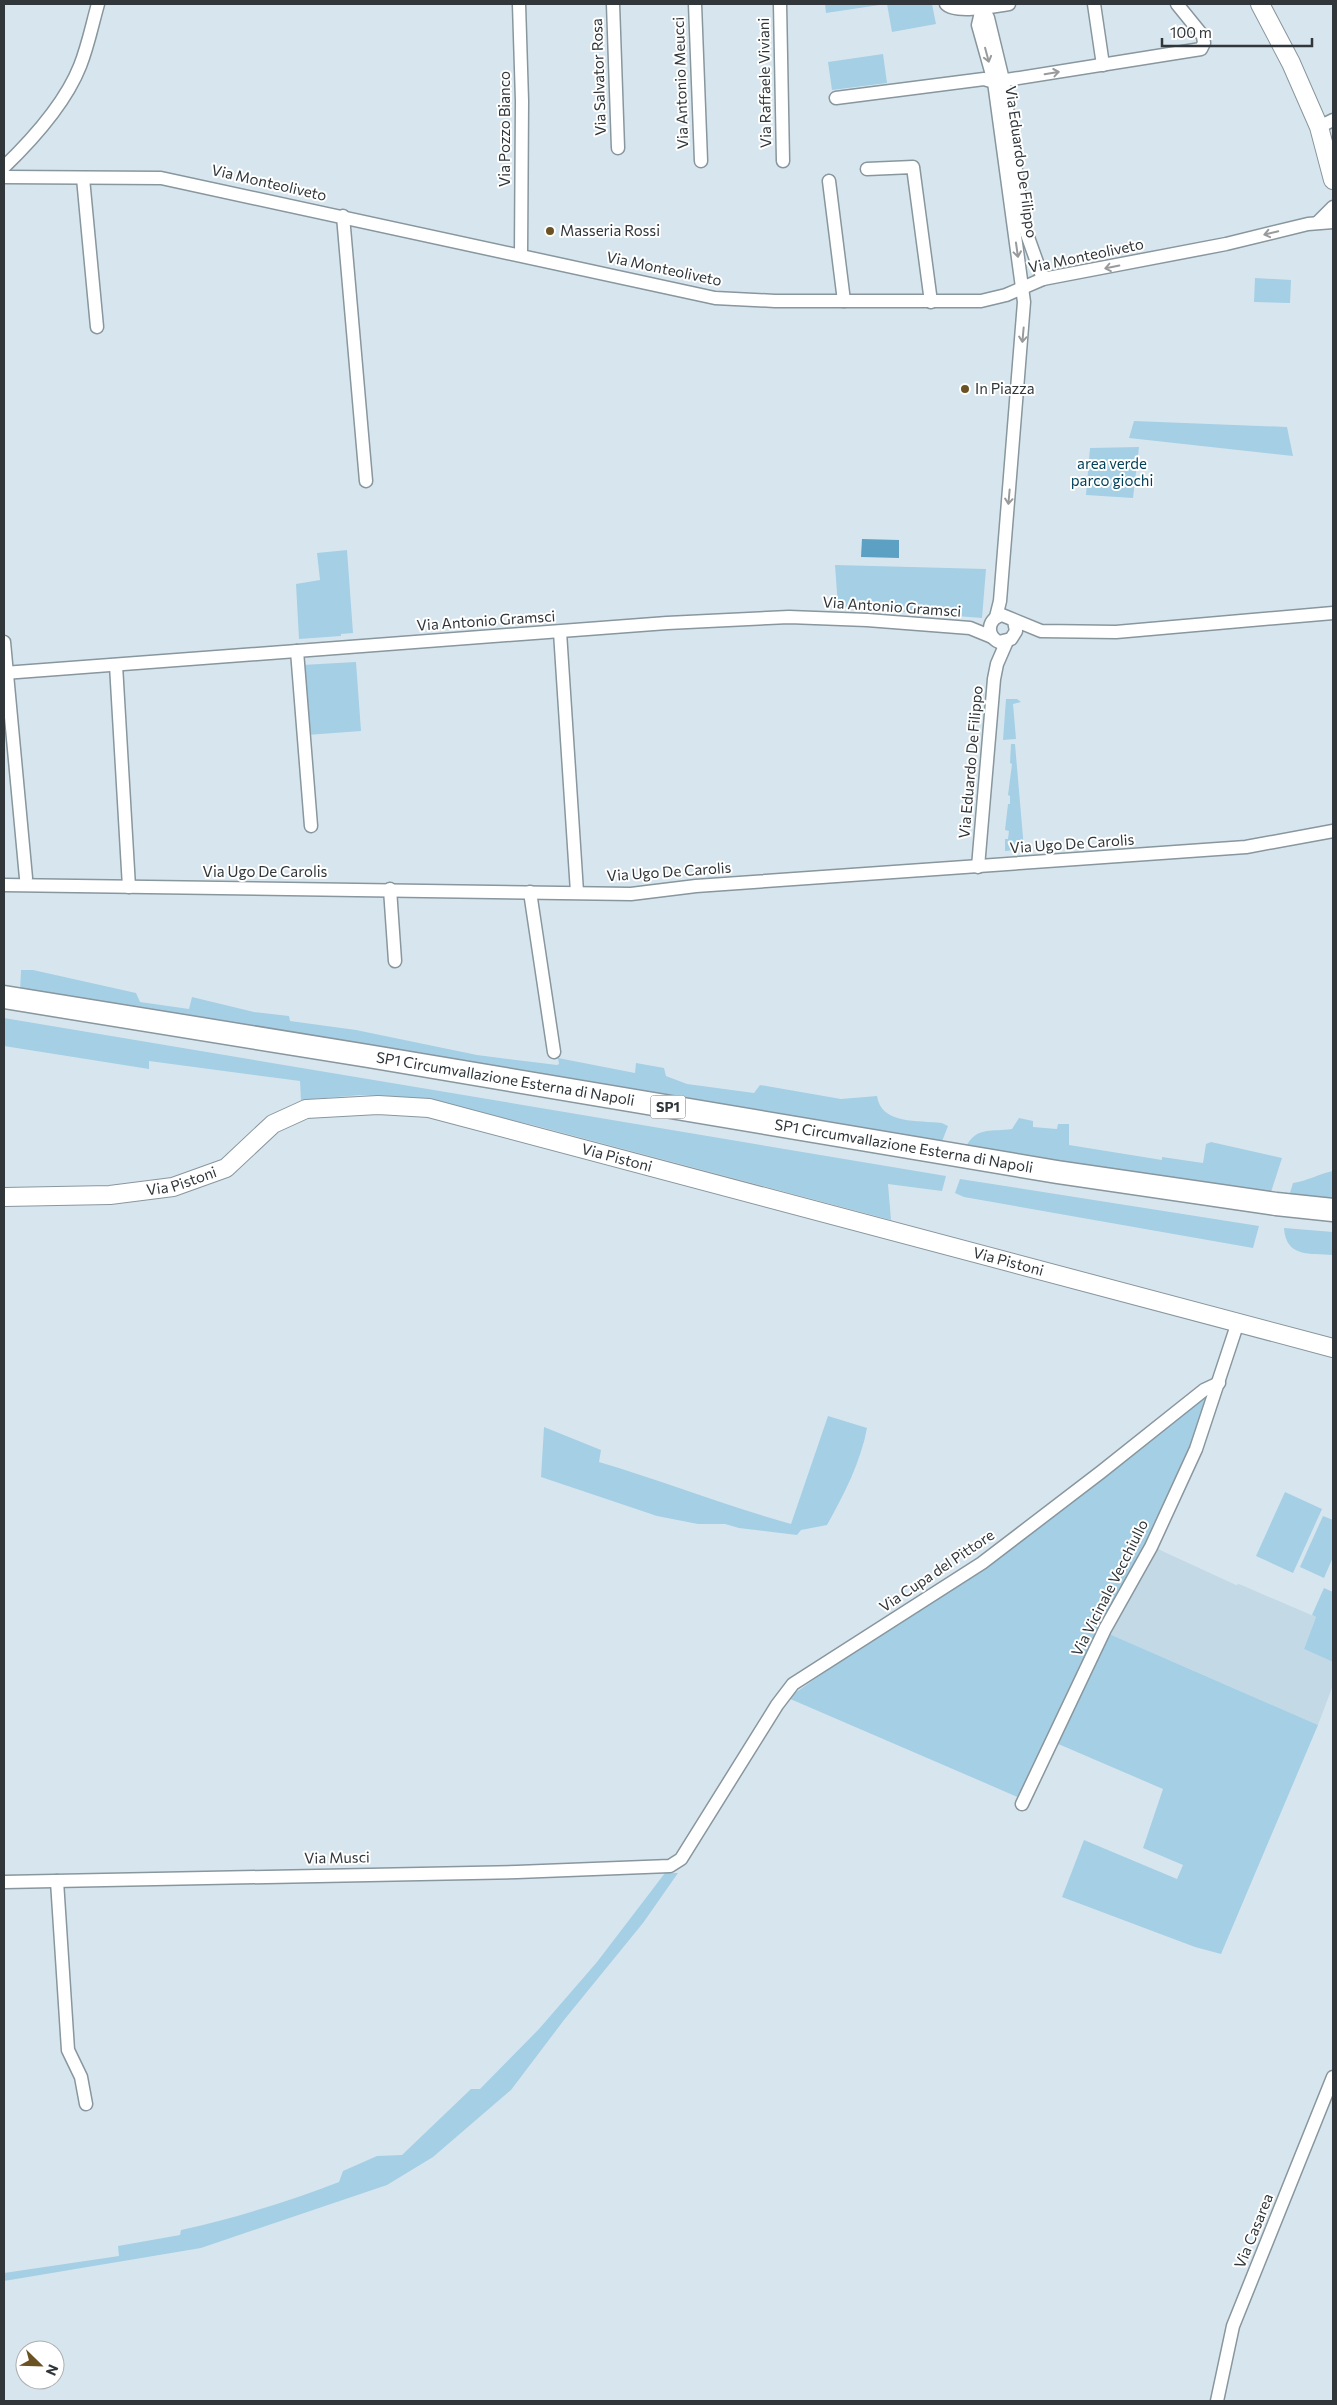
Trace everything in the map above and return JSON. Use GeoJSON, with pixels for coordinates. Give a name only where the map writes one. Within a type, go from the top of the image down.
{"type":"FeatureCollection","features":[{"type":"Feature","properties":{"kind":"highway","name":"SP1 Circumvallazione Esterna di Napoli"},"geometry":{"type":"LineString","coordinates":[[4,997],[1057,1172],[1297,1207],[1333,1210]]}},
{"type":"Feature","properties":{"kind":"highway","name":"SP1 Circumvallazione Esterna di Napoli"},"geometry":{"type":"LineString","coordinates":[[4,1010],[1137,1198],[1275,1218],[1333,1222]]}},
{"type":"Feature","properties":{"kind":"highway"},"geometry":{"type":"LineString","coordinates":[[1297,1207],[1333,1202]]}},
{"type":"Feature","properties":{"kind":"street"},"geometry":{"type":"LineString","coordinates":[[4,167],[39,128],[72,82],[86,49],[98,4]]}},
{"type":"Feature","properties":{"kind":"street","name":"Via Pozzo Bianco"},"geometry":{"type":"LineString","coordinates":[[519,4],[522,101],[521,254]]}},
{"type":"Feature","properties":{"kind":"street","name":"Via Salvator Rosa"},"geometry":{"type":"LineString","coordinates":[[613,4],[618,148]]}},
{"type":"Feature","properties":{"kind":"street","name":"Via Antonio Meucci"},"geometry":{"type":"LineString","coordinates":[[695,4],[701,161]]}},
{"type":"Feature","properties":{"kind":"street","name":"Via Raffaele Viviani"},"geometry":{"type":"LineString","coordinates":[[780,4],[783,161]]}},
{"type":"Feature","properties":{"kind":"street"},"geometry":{"type":"LineString","coordinates":[[946,4],[952,8],[1008,4]]}},
{"type":"Feature","properties":{"kind":"street"},"geometry":{"type":"LineString","coordinates":[[1094,4],[1103,65]]}},
{"type":"Feature","properties":{"kind":"street"},"geometry":{"type":"LineString","coordinates":[[836,98],[984,79],[998,81],[1201,49],[1204,43],[1203,36],[1177,4]]}},
{"type":"Feature","properties":{"kind":"street"},"geometry":{"type":"LineString","coordinates":[[1260,4],[1326,124],[1333,180]]}},
{"type":"Feature","properties":{"kind":"street","name":"Via Eduardo De Filippo"},"geometry":{"type":"LineString","coordinates":[[981,6],[988,18],[1024,226],[1043,279]]}},
{"type":"Feature","properties":{"kind":"street","name":"Via Eduardo De Filippo"},"geometry":{"type":"LineString","coordinates":[[998,81],[1025,313],[1000,601],[1002,619]]}},
{"type":"Feature","properties":{"kind":"street"},"geometry":{"type":"LineString","coordinates":[[867,169],[910,166],[913,168],[931,302]]}},
{"type":"Feature","properties":{"kind":"street","name":"Via Monteoliveto"},"geometry":{"type":"LineString","coordinates":[[4,177],[161,178],[521,254],[708,297],[775,302],[981,301],[1006,295],[1043,279],[1226,244],[1318,222],[1333,222]]}},
{"type":"Feature","properties":{"kind":"street"},"geometry":{"type":"LineString","coordinates":[[83,178],[97,327]]}},
{"type":"Feature","properties":{"kind":"street"},"geometry":{"type":"LineString","coordinates":[[829,180],[844,301]]}},
{"type":"Feature","properties":{"kind":"street"},"geometry":{"type":"LineString","coordinates":[[1318,222],[1333,207]]}},
{"type":"Feature","properties":{"kind":"street"},"geometry":{"type":"LineString","coordinates":[[343,216],[366,481]]}},
{"type":"Feature","properties":{"kind":"street"},"geometry":{"type":"LineString","coordinates":[[1002,619],[989,630],[1001,639],[1041,632],[1138,631],[1333,613]]}},
{"type":"Feature","properties":{"kind":"street","name":"Via Antonio Gramsci"},"geometry":{"type":"LineString","coordinates":[[5,673],[667,623],[789,617],[867,620],[970,628],[1001,639]]}},
{"type":"Feature","properties":{"kind":"street"},"geometry":{"type":"LineString","coordinates":[[1002,619],[1041,632]]}},
{"type":"Feature","properties":{"kind":"street"},"geometry":{"type":"LineString","coordinates":[[1001,639],[1016,631],[1002,619]]}},
{"type":"Feature","properties":{"kind":"street","name":"Via Antonio Gramsci"},"geometry":{"type":"LineString","coordinates":[[970,628],[1002,619]]}},
{"type":"Feature","properties":{"kind":"street"},"geometry":{"type":"LineString","coordinates":[[560,632],[577,892]]}},
{"type":"Feature","properties":{"kind":"street","name":"Via Eduardo De Filippo"},"geometry":{"type":"LineString","coordinates":[[978,867],[992,694],[1001,639]]}},
{"type":"Feature","properties":{"kind":"street"},"geometry":{"type":"LineString","coordinates":[[4,642],[5,673],[26,878]]}},
{"type":"Feature","properties":{"kind":"street"},"geometry":{"type":"LineString","coordinates":[[297,651],[311,826]]}},
{"type":"Feature","properties":{"kind":"street"},"geometry":{"type":"LineString","coordinates":[[116,665],[129,887]]}},
{"type":"Feature","properties":{"kind":"street","name":"Via Ugo De Carolis"},"geometry":{"type":"LineString","coordinates":[[4,885],[390,889],[631,894],[712,885],[1246,847],[1333,831]]}},
{"type":"Feature","properties":{"kind":"street"},"geometry":{"type":"LineString","coordinates":[[390,889],[396,961]]}},
{"type":"Feature","properties":{"kind":"street"},"geometry":{"type":"LineString","coordinates":[[530,892],[554,1052]]}},
{"type":"Feature","properties":{"kind":"street","name":"Via Pistoni"},"geometry":{"type":"LineString","coordinates":[[4,1197],[110,1195],[173,1187],[226,1168],[273,1124],[306,1109],[378,1105],[429,1108],[1333,1348]]}},
{"type":"Feature","properties":{"kind":"street"},"geometry":{"type":"LineString","coordinates":[[1219,1383],[1238,1322]]}},
{"type":"Feature","properties":{"kind":"street","name":"Via Vicinale Vecchiullo"},"geometry":{"type":"LineString","coordinates":[[1022,1804],[1105,1629],[1151,1547],[1196,1449],[1219,1383]]}},
{"type":"Feature","properties":{"kind":"street","name":"Via Cupa del Pittore"},"geometry":{"type":"LineString","coordinates":[[670,1866],[681,1859],[777,1705],[793,1684],[982,1563],[1204,1390],[1219,1383]]}},
{"type":"Feature","properties":{"kind":"street","name":"Via Musci"},"geometry":{"type":"LineString","coordinates":[[4,1882],[517,1872],[670,1866]]}},
{"type":"Feature","properties":{"kind":"street"},"geometry":{"type":"LineString","coordinates":[[57,1881],[68,2050],[81,2077],[86,2104]]}},
{"type":"Feature","properties":{"kind":"street","name":"Via Casarea"},"geometry":{"type":"LineString","coordinates":[[1217,2401],[1234,2326],[1333,2077]]}},
{"type":"Feature","properties":{"kind":"shaded area"},"geometry":{"type":"Polygon","coordinates":[[[862,539],[899,540],[899,558],[861,557],[862,539]]]}},
{"type":"Feature","properties":{"kind":"shaded area"},"geometry":{"type":"Polygon","coordinates":[[[1155,1545],[1160,1550],[1236,1585],[1239,1584],[1316,1617],[1304,1649],[1333,1662],[1333,1685],[1318,1725],[1107,1633],[1155,1545]]]}},
{"type":"Feature","properties":{"kind":"green space"},"geometry":{"type":"Polygon","coordinates":[[[825,4],[886,4],[826,13],[825,4]]]}},
{"type":"Feature","properties":{"kind":"green space"},"geometry":{"type":"Polygon","coordinates":[[[887,4],[932,4],[936,24],[892,32],[887,4]]]}},
{"type":"Feature","properties":{"kind":"green space"},"geometry":{"type":"Polygon","coordinates":[[[883,54],[887,83],[832,90],[828,62],[883,54]]]}},
{"type":"Feature","properties":{"kind":"green space"},"geometry":{"type":"Polygon","coordinates":[[[1255,278],[1291,280],[1290,303],[1254,302],[1255,278]]]}},
{"type":"Feature","properties":{"kind":"green space"},"geometry":{"type":"Polygon","coordinates":[[[1134,421],[1287,427],[1293,456],[1129,438],[1134,421]]]}},
{"type":"Feature","properties":{"kind":"green space","name":"area verde parco giochi"},"geometry":{"type":"Polygon","coordinates":[[[1139,447],[1133,498],[1086,495],[1090,448],[1139,447]]]}},
{"type":"Feature","properties":{"kind":"green space"},"geometry":{"type":"Polygon","coordinates":[[[347,550],[353,633],[341,634],[341,636],[299,639],[296,584],[320,580],[317,553],[347,550]]]}},
{"type":"Feature","properties":{"kind":"green space"},"geometry":{"type":"Polygon","coordinates":[[[835,565],[986,569],[982,618],[838,607],[835,565]]]}},
{"type":"Feature","properties":{"kind":"green space"},"geometry":{"type":"Polygon","coordinates":[[[356,662],[361,731],[307,735],[302,665],[356,662]]]}},
{"type":"Feature","properties":{"kind":"green space"},"geometry":{"type":"Polygon","coordinates":[[[1006,699],[1017,699],[1021,702],[1013,704],[1016,739],[1003,740],[1006,699]]]}},
{"type":"Feature","properties":{"kind":"green space"},"geometry":{"type":"Polygon","coordinates":[[[1011,744],[1015,744],[1024,849],[1005,851],[1005,839],[1008,839],[1009,831],[1005,830],[1008,804],[1010,804],[1010,796],[1008,795],[1012,764],[1010,763],[1011,744]]]}},
{"type":"Feature","properties":{"kind":"green space"},"geometry":{"type":"Polygon","coordinates":[[[21,970],[33,970],[136,993],[140,1002],[189,1009],[192,997],[254,1012],[289,1016],[290,1021],[356,1030],[477,1055],[557,1065],[559,1064],[558,1058],[635,1073],[636,1063],[664,1068],[666,1076],[687,1084],[754,1093],[760,1085],[841,1099],[877,1096],[880,1105],[893,1116],[912,1121],[942,1123],[948,1126],[941,1144],[20,992],[21,970]]]}},
{"type":"Feature","properties":{"kind":"green space"},"geometry":{"type":"Polygon","coordinates":[[[4,1018],[946,1176],[942,1191],[888,1184],[891,1220],[533,1125],[429,1102],[391,1096],[361,1095],[301,1100],[300,1081],[149,1061],[149,1069],[4,1046],[4,1018]]]}},
{"type":"Feature","properties":{"kind":"green space"},"geometry":{"type":"Polygon","coordinates":[[[1019,1118],[1033,1121],[1033,1127],[1057,1129],[1058,1124],[1069,1124],[1069,1145],[1162,1160],[1162,1157],[1203,1163],[1206,1144],[1211,1142],[1282,1158],[1271,1192],[1170,1181],[966,1147],[970,1140],[980,1133],[1012,1129],[1019,1118]]]}},
{"type":"Feature","properties":{"kind":"green space"},"geometry":{"type":"Polygon","coordinates":[[[1333,1171],[1333,1198],[1289,1196],[1293,1183],[1333,1171]]]}},
{"type":"Feature","properties":{"kind":"green space"},"geometry":{"type":"Polygon","coordinates":[[[960,1179],[1259,1226],[1253,1248],[964,1197],[955,1193],[960,1179]]]}},
{"type":"Feature","properties":{"kind":"green space"},"geometry":{"type":"Polygon","coordinates":[[[1284,1228],[1333,1232],[1333,1255],[1301,1252],[1294,1249],[1289,1245],[1284,1228]]]}},
{"type":"Feature","properties":{"kind":"green space"},"geometry":{"type":"Polygon","coordinates":[[[1207,1394],[1210,1399],[1168,1502],[1111,1606],[1020,1798],[788,1698],[850,1654],[962,1584],[1207,1394]]]}},
{"type":"Feature","properties":{"kind":"green space"},"geometry":{"type":"Polygon","coordinates":[[[828,1416],[867,1428],[861,1453],[840,1502],[827,1525],[801,1530],[797,1535],[739,1528],[725,1524],[698,1524],[657,1516],[541,1477],[544,1427],[601,1450],[599,1462],[791,1524],[828,1416]]]}},
{"type":"Feature","properties":{"kind":"green space"},"geometry":{"type":"Polygon","coordinates":[[[1285,1492],[1322,1509],[1293,1573],[1256,1556],[1285,1492]]]}},
{"type":"Feature","properties":{"kind":"green space"},"geometry":{"type":"Polygon","coordinates":[[[1323,1516],[1333,1520],[1333,1557],[1324,1578],[1300,1567],[1323,1516]]]}},
{"type":"Feature","properties":{"kind":"green space"},"geometry":{"type":"Polygon","coordinates":[[[1324,1588],[1333,1592],[1333,1662],[1304,1649],[1316,1617],[1312,1615],[1324,1588]]]}},
{"type":"Feature","properties":{"kind":"green space"},"geometry":{"type":"Polygon","coordinates":[[[1107,1633],[1318,1725],[1221,1954],[1195,1947],[1062,1897],[1084,1840],[1177,1879],[1183,1865],[1143,1848],[1163,1789],[1056,1743],[1107,1633]]]}},
{"type":"Feature","properties":{"kind":"green space"},"geometry":{"type":"Polygon","coordinates":[[[665,1873],[678,1873],[643,1923],[564,2020],[511,2090],[433,2157],[387,2185],[201,2248],[4,2281],[4,2273],[119,2256],[118,2246],[180,2235],[181,2230],[261,2209],[339,2182],[343,2171],[377,2156],[402,2155],[471,2089],[480,2089],[539,2029],[597,1962],[665,1873]]]}},
{"type":"Feature","properties":{"kind":"place","name":"Masseria Rossi"},"geometry":{"type":"Point","coordinates":[550,231]}},
{"type":"Feature","properties":{"kind":"place","name":"In Piazza"},"geometry":{"type":"Point","coordinates":[965,389]}}]}
